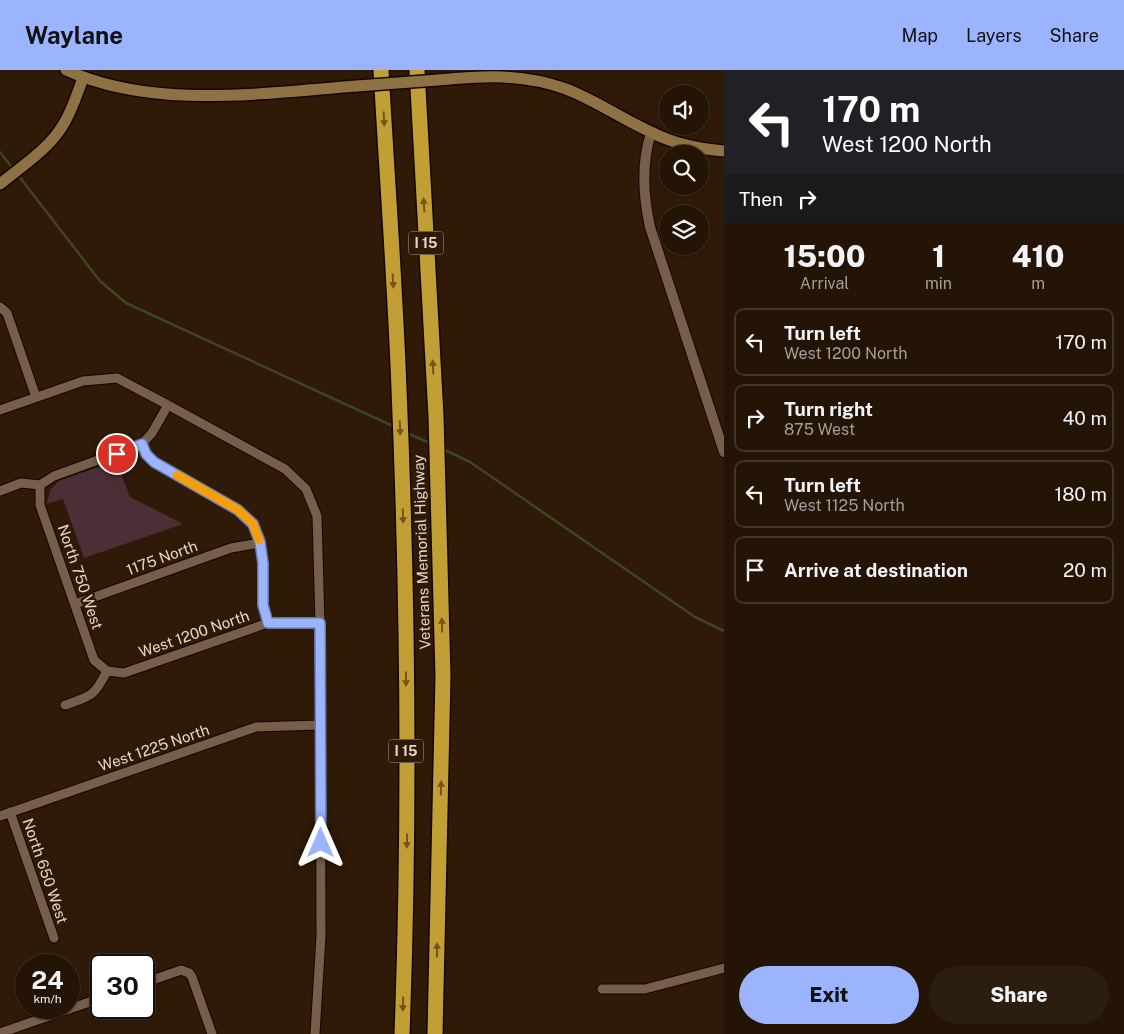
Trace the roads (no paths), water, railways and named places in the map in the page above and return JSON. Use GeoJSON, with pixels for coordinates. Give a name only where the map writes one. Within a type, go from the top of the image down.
{"type":"FeatureCollection","features":[{"type":"Feature","properties":{"kind":"highway","name":"Veterans Memorial Highway"},"geometry":{"type":"LineString","coordinates":[[381,70],[399,388],[405,566],[407,834],[402,1034]]}},
{"type":"Feature","properties":{"kind":"highway","name":"Veterans Memorial Highway"},"geometry":{"type":"LineString","coordinates":[[417,70],[439,484],[443,676],[435,1034]]}},
{"type":"Feature","properties":{"kind":"main road"},"geometry":{"type":"LineString","coordinates":[[66,70],[83,78],[110,86],[157,93],[190,95],[225,95],[506,76],[536,80],[567,90],[666,139],[693,147],[724,151]]}},
{"type":"Feature","properties":{"kind":"main road"},"geometry":{"type":"LineString","coordinates":[[0,184],[55,137],[64,123],[83,78]]}},
{"type":"Feature","properties":{"kind":"street"},"geometry":{"type":"LineString","coordinates":[[651,133],[646,152],[644,174],[645,199],[650,227],[724,452]]}},
{"type":"Feature","properties":{"kind":"street"},"geometry":{"type":"LineString","coordinates":[[0,307],[7,313],[36,396]]}},
{"type":"Feature","properties":{"kind":"street"},"geometry":{"type":"LineString","coordinates":[[0,410],[83,381],[117,378],[285,469],[306,489],[317,516],[320,623],[321,936],[315,1034]]}},
{"type":"Feature","properties":{"kind":"street"},"geometry":{"type":"LineString","coordinates":[[0,491],[22,483],[40,485],[54,476],[142,444],[152,433],[168,404]]}},
{"type":"Feature","properties":{"kind":"street"},"geometry":{"type":"LineString","coordinates":[[142,444],[146,454],[154,462],[238,510],[253,524],[260,542],[263,563],[263,605],[268,623]]}},
{"type":"Feature","properties":{"kind":"street","name":"North 750 West"},"geometry":{"type":"LineString","coordinates":[[40,485],[40,505],[94,660],[107,671]]}},
{"type":"Feature","properties":{"kind":"street","name":"1175 North"},"geometry":{"type":"LineString","coordinates":[[75,604],[231,548],[260,542]]}},
{"type":"Feature","properties":{"kind":"street","name":"West 1200 North"},"geometry":{"type":"LineString","coordinates":[[107,671],[124,673],[268,623],[320,623]]}},
{"type":"Feature","properties":{"kind":"street"},"geometry":{"type":"LineString","coordinates":[[65,705],[92,695],[99,687],[107,671]]}},
{"type":"Feature","properties":{"kind":"street","name":"West 1225 North"},"geometry":{"type":"LineString","coordinates":[[0,816],[256,727],[320,724]]}},
{"type":"Feature","properties":{"kind":"street","name":"North 650 West"},"geometry":{"type":"LineString","coordinates":[[10,812],[54,938]]}},
{"type":"Feature","properties":{"kind":"street"},"geometry":{"type":"LineString","coordinates":[[602,989],[645,989],[724,968]]}},
{"type":"Feature","properties":{"kind":"street"},"geometry":{"type":"LineString","coordinates":[[155,979],[181,970],[189,974],[192,977],[212,1034]]}},
{"type":"Feature","properties":{"kind":"street"},"geometry":{"type":"LineString","coordinates":[[0,1033],[90,1002]]}},
{"type":"Feature","properties":{"kind":"waterway"},"geometry":{"type":"LineString","coordinates":[[0,152],[13,169]]}},
{"type":"Feature","properties":{"kind":"waterway"},"geometry":{"type":"LineString","coordinates":[[18,175],[100,281],[126,303],[395,427]]}},
{"type":"Feature","properties":{"kind":"waterway"},"geometry":{"type":"LineString","coordinates":[[407,433],[432,444]]}},
{"type":"Feature","properties":{"kind":"waterway"},"geometry":{"type":"LineString","coordinates":[[443,449],[470,462],[695,617],[724,631]]}}]}
